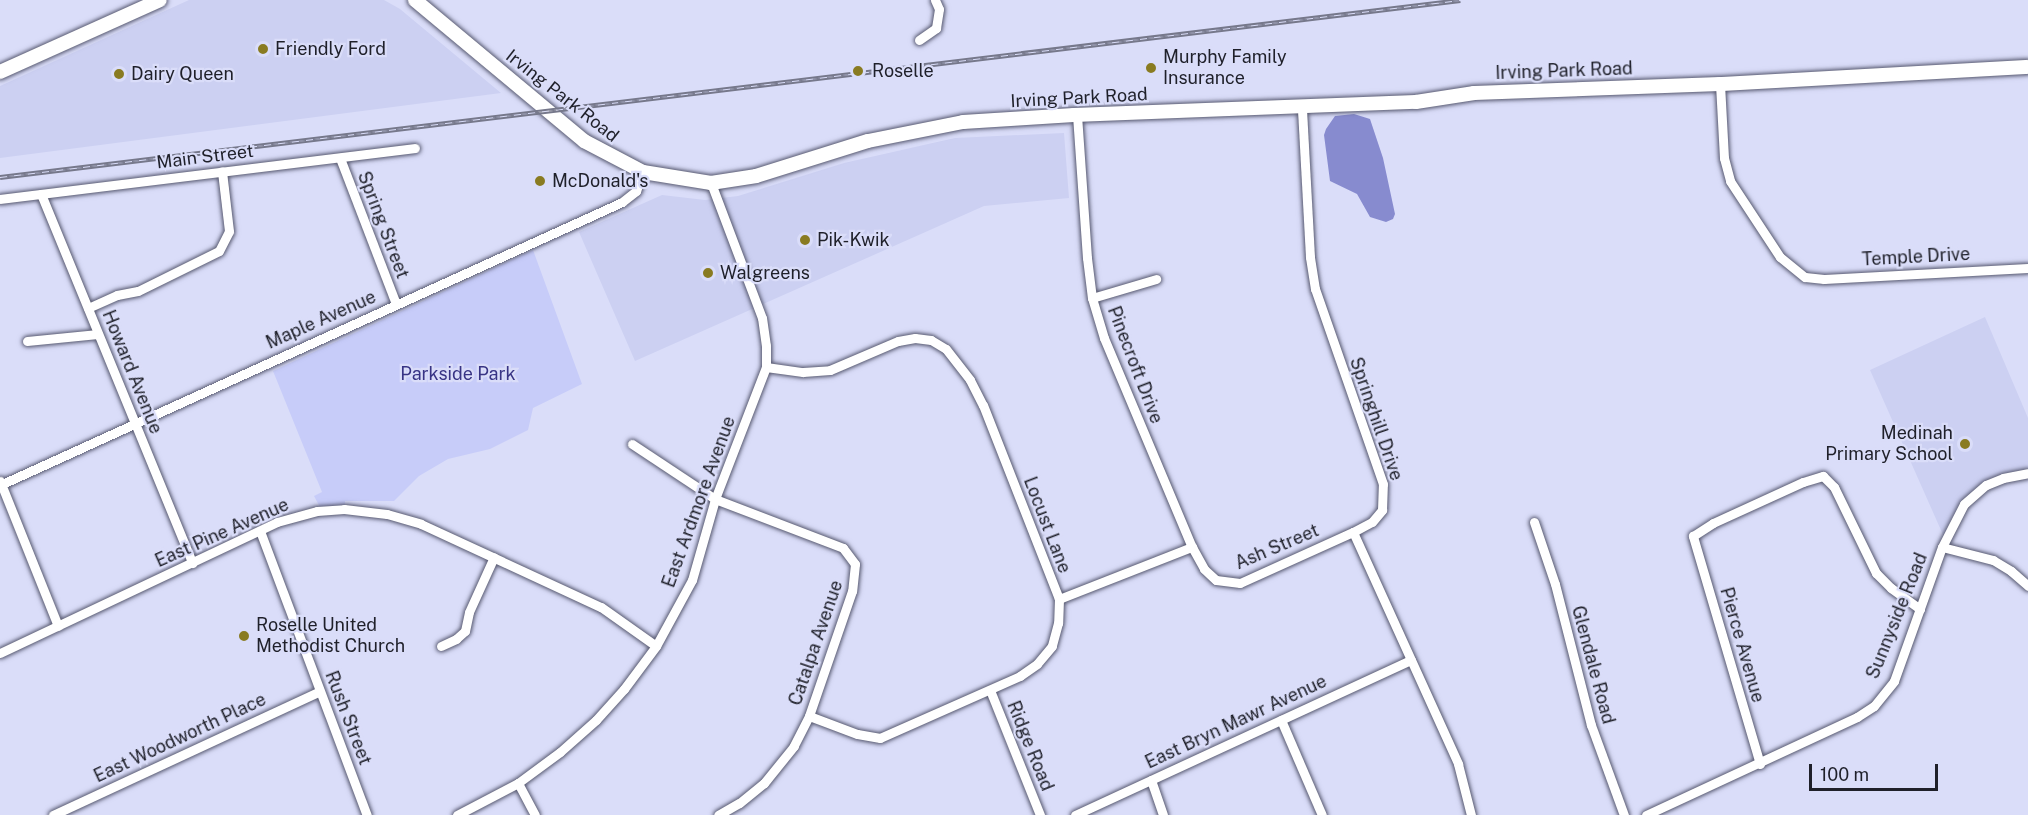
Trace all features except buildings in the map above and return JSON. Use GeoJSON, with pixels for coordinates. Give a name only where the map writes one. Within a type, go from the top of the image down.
{"type":"FeatureCollection","features":[{"type":"Feature","properties":{"kind":"main road"},"geometry":{"type":"LineString","coordinates":[[0,72],[160,0]]}},
{"type":"Feature","properties":{"kind":"main road","name":"Irving Park Road"},"geometry":{"type":"LineString","coordinates":[[415,0],[584,141],[643,172],[711,183],[756,176],[868,141],[912,130],[963,122],[1077,115],[1416,102],[1474,93],[1720,84],[2028,67]]}},
{"type":"Feature","properties":{"kind":"street"},"geometry":{"type":"LineString","coordinates":[[919,40],[936,28],[939,9],[935,0]]}},
{"type":"Feature","properties":{"kind":"street","name":"Temple Drive"},"geometry":{"type":"LineString","coordinates":[[1720,84],[1724,158],[1730,181],[1780,257],[1805,277],[1824,279],[2028,268]]}},
{"type":"Feature","properties":{"kind":"street","name":"Springhill Drive"},"geometry":{"type":"LineString","coordinates":[[1302,106],[1310,257],[1315,289],[1384,491],[1382,510],[1372,522],[1353,532]]}},
{"type":"Feature","properties":{"kind":"street","name":"Pinecroft Drive"},"geometry":{"type":"LineString","coordinates":[[1077,115],[1092,298],[1113,362],[1192,547]]}},
{"type":"Feature","properties":{"kind":"street","name":"Main Street"},"geometry":{"type":"LineString","coordinates":[[0,199],[415,148]]}},
{"type":"Feature","properties":{"kind":"street","name":"Spring Street"},"geometry":{"type":"LineString","coordinates":[[340,158],[396,304]]}},
{"type":"Feature","properties":{"kind":"street"},"geometry":{"type":"LineString","coordinates":[[88,308],[117,295],[138,291],[219,251],[228,231],[222,171]]}},
{"type":"Feature","properties":{"kind":"street","name":"Maple Avenue"},"geometry":{"type":"LineString","coordinates":[[0,483],[622,202],[636,191],[643,172]]}},
{"type":"Feature","properties":{"kind":"street","name":"East Ardmore Avenue"},"geometry":{"type":"LineString","coordinates":[[457,815],[518,783],[560,752],[596,720],[624,689],[656,646],[692,580],[715,500],[766,367],[762,318],[711,183]]}},
{"type":"Feature","properties":{"kind":"street","name":"Howard Avenue"},"geometry":{"type":"LineString","coordinates":[[41,194],[192,564]]}},
{"type":"Feature","properties":{"kind":"street"},"geometry":{"type":"LineString","coordinates":[[1092,298],[1155,279]]}},
{"type":"Feature","properties":{"kind":"street"},"geometry":{"type":"LineString","coordinates":[[27,341],[98,334]]}},
{"type":"Feature","properties":{"kind":"street","name":"Locust Lane"},"geometry":{"type":"LineString","coordinates":[[766,367],[803,372],[830,370],[898,341],[915,338],[931,340],[946,349],[970,380],[983,405],[1059,599],[1058,623],[1052,646],[1030,670],[990,690],[880,738],[857,734],[809,716]]}},
{"type":"Feature","properties":{"kind":"street","name":"Catalpa Avenue"},"geometry":{"type":"LineString","coordinates":[[632,444],[715,500],[843,548],[855,564],[852,591],[809,716],[794,746],[775,772],[757,790],[717,815]]}},
{"type":"Feature","properties":{"kind":"street","name":"Sunnyside Road"},"geometry":{"type":"LineString","coordinates":[[1646,815],[1760,764],[1857,717],[1874,706],[1894,681],[1942,547],[1957,514],[1973,495],[2003,478],[2028,473]]}},
{"type":"Feature","properties":{"kind":"street","name":"Pierce Avenue"},"geometry":{"type":"LineString","coordinates":[[1760,764],[1693,536],[1723,518],[1803,482],[1823,476],[1834,487],[1876,573],[1891,588],[1920,609]]}},
{"type":"Feature","properties":{"kind":"street"},"geometry":{"type":"LineString","coordinates":[[0,483],[58,626]]}},
{"type":"Feature","properties":{"kind":"street","name":"East Pine Avenue"},"geometry":{"type":"LineString","coordinates":[[0,653],[284,520],[317,511],[366,510],[421,524],[601,607],[656,646]]}},
{"type":"Feature","properties":{"kind":"street","name":"Glendale Road"},"geometry":{"type":"LineString","coordinates":[[1534,522],[1555,584],[1591,725],[1624,815]]}},
{"type":"Feature","properties":{"kind":"street","name":"Rush Street"},"geometry":{"type":"LineString","coordinates":[[260,531],[367,815]]}},
{"type":"Feature","properties":{"kind":"street"},"geometry":{"type":"LineString","coordinates":[[1353,532],[1458,764],[1470,815]]}},
{"type":"Feature","properties":{"kind":"street","name":"Ash Street"},"geometry":{"type":"LineString","coordinates":[[1192,547],[1204,569],[1216,579],[1240,583],[1353,532]]}},
{"type":"Feature","properties":{"kind":"street"},"geometry":{"type":"LineString","coordinates":[[1059,599],[1192,547]]}},
{"type":"Feature","properties":{"kind":"street"},"geometry":{"type":"LineString","coordinates":[[1942,547],[1993,560],[2011,571],[2028,586]]}},
{"type":"Feature","properties":{"kind":"street"},"geometry":{"type":"LineString","coordinates":[[441,646],[456,639],[465,631],[470,612],[494,557]]}},
{"type":"Feature","properties":{"kind":"street","name":"East Bryn Mawr Avenue"},"geometry":{"type":"LineString","coordinates":[[1076,815],[1411,660]]}},
{"type":"Feature","properties":{"kind":"street","name":"Ridge Road"},"geometry":{"type":"LineString","coordinates":[[990,690],[1040,815]]}},
{"type":"Feature","properties":{"kind":"street","name":"East Woodworth Place"},"geometry":{"type":"LineString","coordinates":[[53,815],[320,691]]}},
{"type":"Feature","properties":{"kind":"street"},"geometry":{"type":"LineString","coordinates":[[1281,720],[1322,815]]}},
{"type":"Feature","properties":{"kind":"street"},"geometry":{"type":"LineString","coordinates":[[1151,780],[1163,815]]}},
{"type":"Feature","properties":{"kind":"street"},"geometry":{"type":"LineString","coordinates":[[518,783],[536,815]]}},
{"type":"Feature","properties":{"kind":"shaded area"},"geometry":{"type":"Polygon","coordinates":[[[189,0],[384,0],[400,9],[501,93],[0,158],[0,86],[189,0]]]}},
{"type":"Feature","properties":{"kind":"shaded area"},"geometry":{"type":"Polygon","coordinates":[[[1354,114],[1370,119],[1383,158],[1395,214],[1393,219],[1386,222],[1370,217],[1357,194],[1330,181],[1324,135],[1326,129],[1335,116],[1354,114]]]}},
{"type":"Feature","properties":{"kind":"shaded area"},"geometry":{"type":"Polygon","coordinates":[[[1064,133],[1069,198],[984,206],[635,361],[579,232],[662,195],[705,200],[738,196],[844,163],[955,138],[1064,133]]]}},
{"type":"Feature","properties":{"kind":"shaded area","name":"Medinah Primary School"},"geometry":{"type":"Polygon","coordinates":[[[1985,317],[2028,418],[2028,471],[2005,475],[1965,500],[1951,519],[1944,537],[1870,370],[1985,317]]]}},
{"type":"Feature","properties":{"kind":"green space","name":"Parkside Park"},"geometry":{"type":"Polygon","coordinates":[[[533,250],[582,384],[533,408],[528,430],[490,449],[448,459],[419,476],[394,501],[345,501],[345,505],[321,509],[314,496],[322,492],[273,371],[533,250]]]}},
{"type":"Feature","properties":{"kind":"railway"},"geometry":{"type":"LineString","coordinates":[[0,177],[1460,0]]}},
{"type":"Feature","properties":{"kind":"place","name":"Friendly Ford"},"geometry":{"type":"Point","coordinates":[263,49]}},
{"type":"Feature","properties":{"kind":"place","name":"Murphy Family Insurance"},"geometry":{"type":"Point","coordinates":[1151,68]}},
{"type":"Feature","properties":{"kind":"place","name":"Roselle"},"geometry":{"type":"Point","coordinates":[858,71]}},
{"type":"Feature","properties":{"kind":"place","name":"Dairy Queen"},"geometry":{"type":"Point","coordinates":[119,74]}},
{"type":"Feature","properties":{"kind":"place","name":"McDonald's"},"geometry":{"type":"Point","coordinates":[540,181]}},
{"type":"Feature","properties":{"kind":"place","name":"Pik-Kwik"},"geometry":{"type":"Point","coordinates":[805,240]}},
{"type":"Feature","properties":{"kind":"place","name":"Walgreens"},"geometry":{"type":"Point","coordinates":[708,273]}},
{"type":"Feature","properties":{"kind":"place","name":"Medinah Primary School"},"geometry":{"type":"Point","coordinates":[1965,444]}},
{"type":"Feature","properties":{"kind":"place","name":"Roselle United Methodist Church"},"geometry":{"type":"Point","coordinates":[244,636]}}]}
